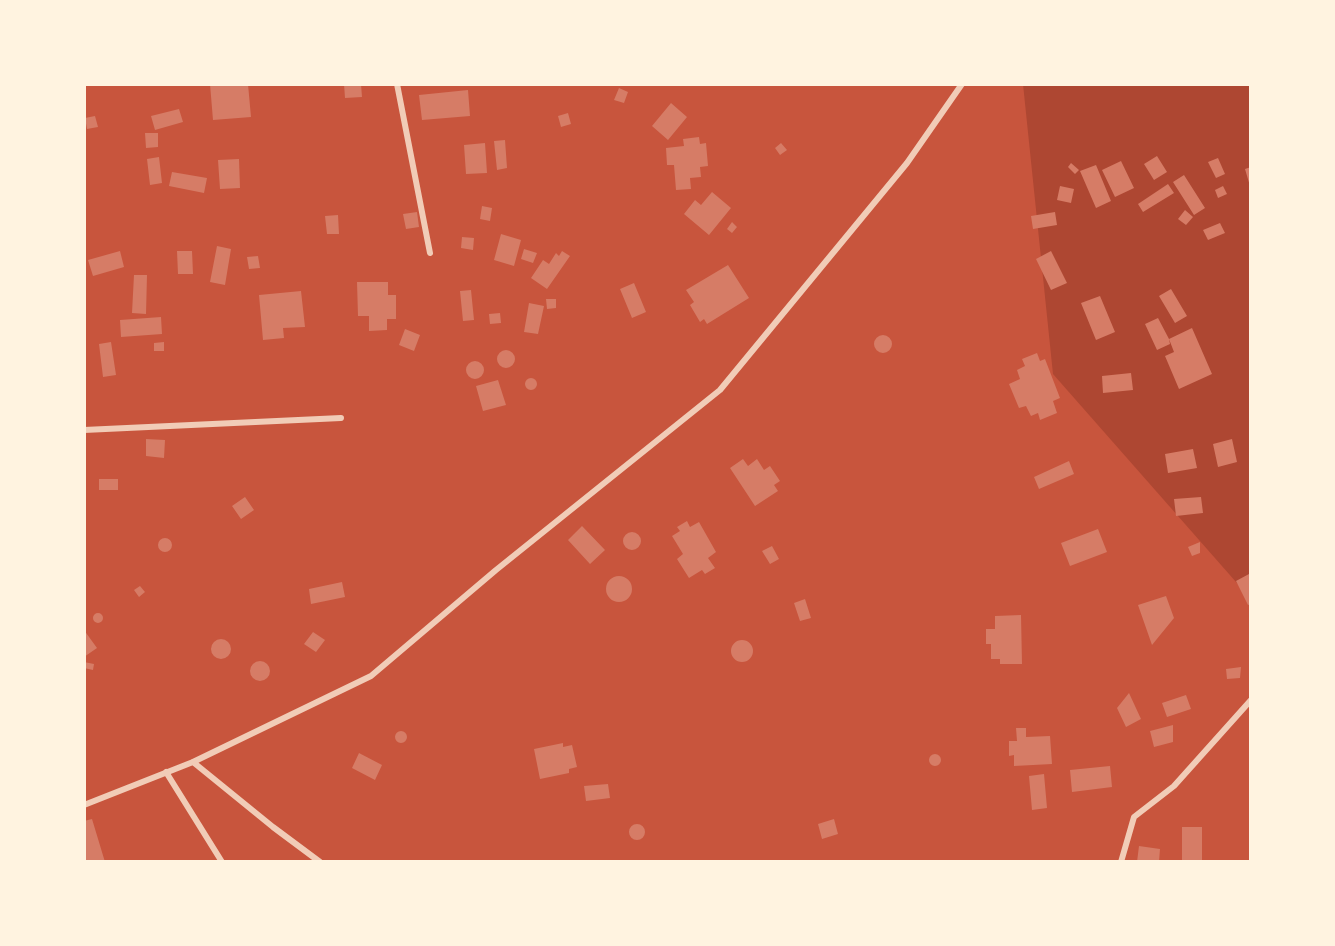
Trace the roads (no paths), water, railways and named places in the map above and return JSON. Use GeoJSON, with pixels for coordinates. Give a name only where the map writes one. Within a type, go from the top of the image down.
{"type":"FeatureCollection","features":[{"type":"Feature","properties":{"kind":"street"},"geometry":{"type":"LineString","coordinates":[[397,84],[430,253]]}},
{"type":"Feature","properties":{"kind":"street"},"geometry":{"type":"LineString","coordinates":[[84,804],[192,762],[371,676],[496,570],[720,390],[907,163],[962,84]]}},
{"type":"Feature","properties":{"kind":"street"},"geometry":{"type":"LineString","coordinates":[[84,430],[341,418]]}},
{"type":"Feature","properties":{"kind":"street"},"geometry":{"type":"LineString","coordinates":[[1121,862],[1134,817],[1174,786],[1251,700]]}},
{"type":"Feature","properties":{"kind":"street"},"geometry":{"type":"LineString","coordinates":[[192,762],[320,862]]}},
{"type":"Feature","properties":{"kind":"street"},"geometry":{"type":"LineString","coordinates":[[166,772],[222,862]]}}]}
